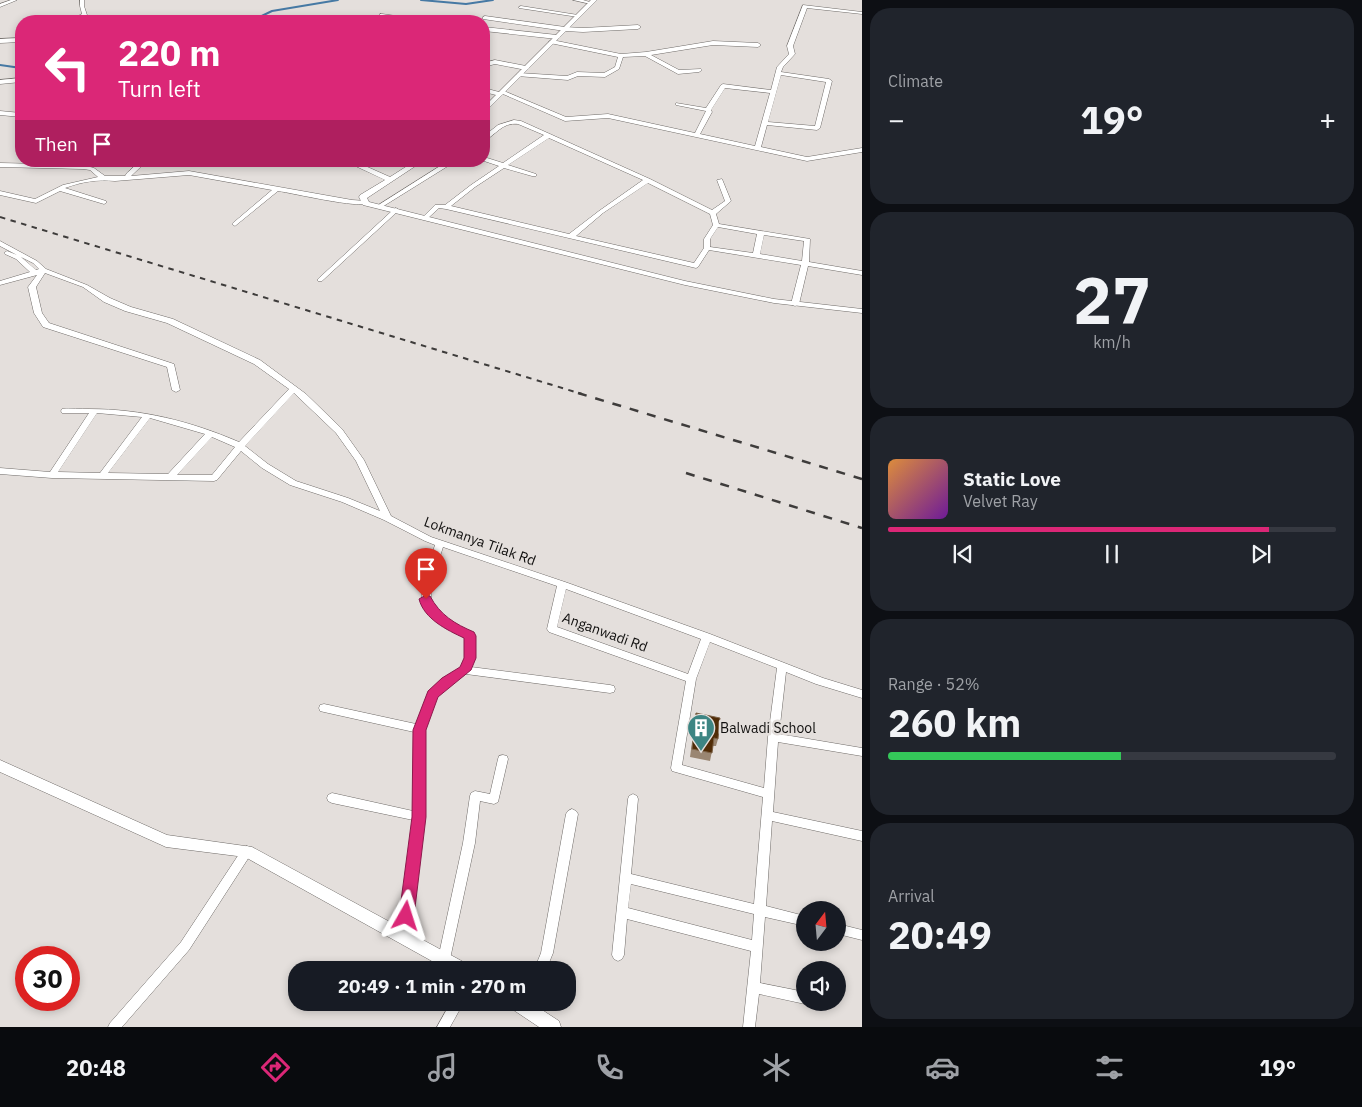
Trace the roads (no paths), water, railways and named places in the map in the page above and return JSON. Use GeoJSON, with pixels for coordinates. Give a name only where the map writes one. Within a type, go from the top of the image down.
{"type":"FeatureCollection","features":[{"type":"Feature","properties":{"kind":"main road"},"geometry":{"type":"LineString","coordinates":[[0,766],[166,841],[247,850],[447,961]]}},
{"type":"Feature","properties":{"kind":"main road"},"geometry":{"type":"LineString","coordinates":[[531,1011],[553,1027]]}},
{"type":"Feature","properties":{"kind":"street"},"geometry":{"type":"LineString","coordinates":[[0,6],[15,0]]}},
{"type":"Feature","properties":{"kind":"street"},"geometry":{"type":"LineString","coordinates":[[82,0],[85,15]]}},
{"type":"Feature","properties":{"kind":"street"},"geometry":{"type":"LineString","coordinates":[[575,0],[592,2]]}},
{"type":"Feature","properties":{"kind":"street"},"geometry":{"type":"LineString","coordinates":[[757,149],[780,67],[792,54],[790,46],[807,0]]}},
{"type":"Feature","properties":{"kind":"street"},"geometry":{"type":"LineString","coordinates":[[490,104],[592,2]]}},
{"type":"Feature","properties":{"kind":"street"},"geometry":{"type":"LineString","coordinates":[[805,6],[862,13]]}},
{"type":"Feature","properties":{"kind":"street"},"geometry":{"type":"LineString","coordinates":[[521,7],[578,16]]}},
{"type":"Feature","properties":{"kind":"street"},"geometry":{"type":"LineString","coordinates":[[490,19],[565,29],[592,30],[638,27]]}},
{"type":"Feature","properties":{"kind":"street"},"geometry":{"type":"LineString","coordinates":[[490,30],[557,37]]}},
{"type":"Feature","properties":{"kind":"street"},"geometry":{"type":"LineString","coordinates":[[0,41],[15,40]]}},
{"type":"Feature","properties":{"kind":"street"},"geometry":{"type":"LineString","coordinates":[[552,42],[622,56],[713,43],[758,45]]}},
{"type":"Feature","properties":{"kind":"street"},"geometry":{"type":"LineString","coordinates":[[646,54],[678,72],[699,70]]}},
{"type":"Feature","properties":{"kind":"street"},"geometry":{"type":"LineString","coordinates":[[519,75],[568,78],[577,74],[605,76],[617,68],[622,56]]}},
{"type":"Feature","properties":{"kind":"street"},"geometry":{"type":"LineString","coordinates":[[490,63],[495,62],[526,68]]}},
{"type":"Feature","properties":{"kind":"street"},"geometry":{"type":"LineString","coordinates":[[764,123],[817,128],[820,118],[829,81],[779,72]]}},
{"type":"Feature","properties":{"kind":"street"},"geometry":{"type":"LineString","coordinates":[[0,82],[15,79]]}},
{"type":"Feature","properties":{"kind":"street"},"geometry":{"type":"LineString","coordinates":[[696,134],[723,86],[773,92]]}},
{"type":"Feature","properties":{"kind":"street"},"geometry":{"type":"LineString","coordinates":[[490,91],[501,93],[564,119],[608,116],[807,159],[862,150]]}},
{"type":"Feature","properties":{"kind":"street"},"geometry":{"type":"LineString","coordinates":[[678,104],[708,110]]}},
{"type":"Feature","properties":{"kind":"street"},"geometry":{"type":"LineString","coordinates":[[0,110],[15,114]]}},
{"type":"Feature","properties":{"kind":"street"},"geometry":{"type":"LineString","coordinates":[[425,218],[437,206],[446,207],[696,266],[707,248],[708,239],[716,225],[713,213],[648,180],[519,122],[511,121],[504,123],[490,134]]}},
{"type":"Feature","properties":{"kind":"street"},"geometry":{"type":"LineString","coordinates":[[446,207],[547,136]]}},
{"type":"Feature","properties":{"kind":"street"},"geometry":{"type":"LineString","coordinates":[[490,162],[534,175]]}},
{"type":"Feature","properties":{"kind":"street"},"geometry":{"type":"LineString","coordinates":[[0,165],[15,165]]}},
{"type":"Feature","properties":{"kind":"street"},"geometry":{"type":"LineString","coordinates":[[83,167],[92,169],[103,178]]}},
{"type":"Feature","properties":{"kind":"street"},"geometry":{"type":"LineString","coordinates":[[128,177],[137,167]]}},
{"type":"Feature","properties":{"kind":"street"},"geometry":{"type":"LineString","coordinates":[[361,167],[390,180]]}},
{"type":"Feature","properties":{"kind":"street"},"geometry":{"type":"LineString","coordinates":[[366,203],[363,196],[411,167]]}},
{"type":"Feature","properties":{"kind":"street"},"geometry":{"type":"LineString","coordinates":[[380,206],[443,167]]}},
{"type":"Feature","properties":{"kind":"street"},"geometry":{"type":"LineString","coordinates":[[0,193],[36,201],[80,182],[103,178],[115,179],[189,173],[380,206],[685,283],[774,301],[862,312]]}},
{"type":"Feature","properties":{"kind":"street"},"geometry":{"type":"LineString","coordinates":[[570,237],[601,212],[648,180]]}},
{"type":"Feature","properties":{"kind":"street"},"geometry":{"type":"LineString","coordinates":[[713,213],[728,201],[720,180]]}},
{"type":"Feature","properties":{"kind":"street"},"geometry":{"type":"LineString","coordinates":[[61,189],[104,202]]}},
{"type":"Feature","properties":{"kind":"street"},"geometry":{"type":"LineString","coordinates":[[235,224],[276,189]]}},
{"type":"Feature","properties":{"kind":"street"},"geometry":{"type":"LineString","coordinates":[[320,280],[396,210]]}},
{"type":"Feature","properties":{"kind":"street"},"geometry":{"type":"LineString","coordinates":[[716,225],[808,240],[805,264],[795,304]]}},
{"type":"Feature","properties":{"kind":"street"},"geometry":{"type":"LineString","coordinates":[[756,256],[761,232]]}},
{"type":"Feature","properties":{"kind":"street"},"geometry":{"type":"LineString","coordinates":[[0,243],[35,262],[44,270],[85,286],[107,300],[128,309],[170,321],[257,362],[294,389],[339,431],[360,460],[387,518]]}},
{"type":"Feature","properties":{"kind":"street"},"geometry":{"type":"LineString","coordinates":[[707,248],[862,273]]}},
{"type":"Feature","properties":{"kind":"street"},"geometry":{"type":"LineString","coordinates":[[7,253],[18,258],[35,273]]}},
{"type":"Feature","properties":{"kind":"street"},"geometry":{"type":"LineString","coordinates":[[0,283],[44,270]]}},
{"type":"Feature","properties":{"kind":"street"},"geometry":{"type":"LineString","coordinates":[[44,270],[32,287],[38,314],[46,325],[171,366],[176,390]]}},
{"type":"Feature","properties":{"kind":"street"},"geometry":{"type":"LineString","coordinates":[[0,471],[52,475],[214,478],[240,446],[294,389]]}},
{"type":"Feature","properties":{"kind":"street","name":"Lokmanya Tilak Rd"},"geometry":{"type":"LineString","coordinates":[[65,411],[148,415],[211,433],[240,446],[265,466],[293,483],[344,500],[387,518],[428,539],[562,584],[862,694]]}},
{"type":"Feature","properties":{"kind":"street"},"geometry":{"type":"LineString","coordinates":[[52,475],[95,411]]}},
{"type":"Feature","properties":{"kind":"street"},"geometry":{"type":"LineString","coordinates":[[102,476],[148,415]]}},
{"type":"Feature","properties":{"kind":"street"},"geometry":{"type":"LineString","coordinates":[[169,478],[211,433]]}},
{"type":"Feature","properties":{"kind":"street"},"geometry":{"type":"LineString","coordinates":[[404,936],[419,817],[420,729],[433,694],[446,682],[464,670],[470,658],[470,636],[448,625],[427,605],[428,581],[440,543]]}},
{"type":"Feature","properties":{"kind":"street","name":"Anganwadi Rd"},"geometry":{"type":"LineString","coordinates":[[562,584],[552,629],[691,679]]}},
{"type":"Feature","properties":{"kind":"street"},"geometry":{"type":"LineString","coordinates":[[707,637],[691,679],[676,768],[768,794]]}},
{"type":"Feature","properties":{"kind":"street"},"geometry":{"type":"LineString","coordinates":[[748,1027],[754,986],[758,909],[773,737],[782,666]]}},
{"type":"Feature","properties":{"kind":"street"},"geometry":{"type":"LineString","coordinates":[[464,670],[610,689]]}},
{"type":"Feature","properties":{"kind":"street"},"geometry":{"type":"LineString","coordinates":[[324,708],[420,729]]}},
{"type":"Feature","properties":{"kind":"street"},"geometry":{"type":"LineString","coordinates":[[773,737],[862,752]]}},
{"type":"Feature","properties":{"kind":"street"},"geometry":{"type":"LineString","coordinates":[[444,959],[469,843],[474,796],[494,799],[503,758]]}},
{"type":"Feature","properties":{"kind":"street"},"geometry":{"type":"LineString","coordinates":[[332,798],[419,817]]}},
{"type":"Feature","properties":{"kind":"street"},"geometry":{"type":"LineString","coordinates":[[618,955],[632,799]]}},
{"type":"Feature","properties":{"kind":"street"},"geometry":{"type":"LineString","coordinates":[[544,961],[547,953],[572,814]]}},
{"type":"Feature","properties":{"kind":"street"},"geometry":{"type":"LineString","coordinates":[[766,816],[862,836]]}},
{"type":"Feature","properties":{"kind":"street"},"geometry":{"type":"LineString","coordinates":[[114,1027],[154,984],[184,946],[247,850]]}},
{"type":"Feature","properties":{"kind":"street"},"geometry":{"type":"LineString","coordinates":[[625,878],[796,918]]}},
{"type":"Feature","properties":{"kind":"street"},"geometry":{"type":"LineString","coordinates":[[622,912],[756,946]]}},
{"type":"Feature","properties":{"kind":"street"},"geometry":{"type":"LineString","coordinates":[[846,931],[862,935]]}},
{"type":"Feature","properties":{"kind":"street"},"geometry":{"type":"LineString","coordinates":[[754,986],[796,996]]}},
{"type":"Feature","properties":{"kind":"street"},"geometry":{"type":"LineString","coordinates":[[443,1027],[453,1011]]}},
{"type":"Feature","properties":{"kind":"waterway"},"geometry":{"type":"LineString","coordinates":[[264,15],[272,11],[338,0]]}},
{"type":"Feature","properties":{"kind":"waterway"},"geometry":{"type":"LineString","coordinates":[[421,0],[466,4],[493,0]]}},
{"type":"Feature","properties":{"kind":"waterway"},"geometry":{"type":"LineString","coordinates":[[0,65],[15,67]]}},
{"type":"Feature","properties":{"kind":"railway"},"geometry":{"type":"LineString","coordinates":[[0,217],[582,394]]}},
{"type":"Feature","properties":{"kind":"railway"},"geometry":{"type":"LineString","coordinates":[[578,393],[862,479]]}},
{"type":"Feature","properties":{"kind":"railway"},"geometry":{"type":"LineString","coordinates":[[686,473],[862,528]]}},
{"type":"Feature","properties":{"kind":"place","name":"Balwadi School"},"geometry":{"type":"Point","coordinates":[701,752]}}]}
